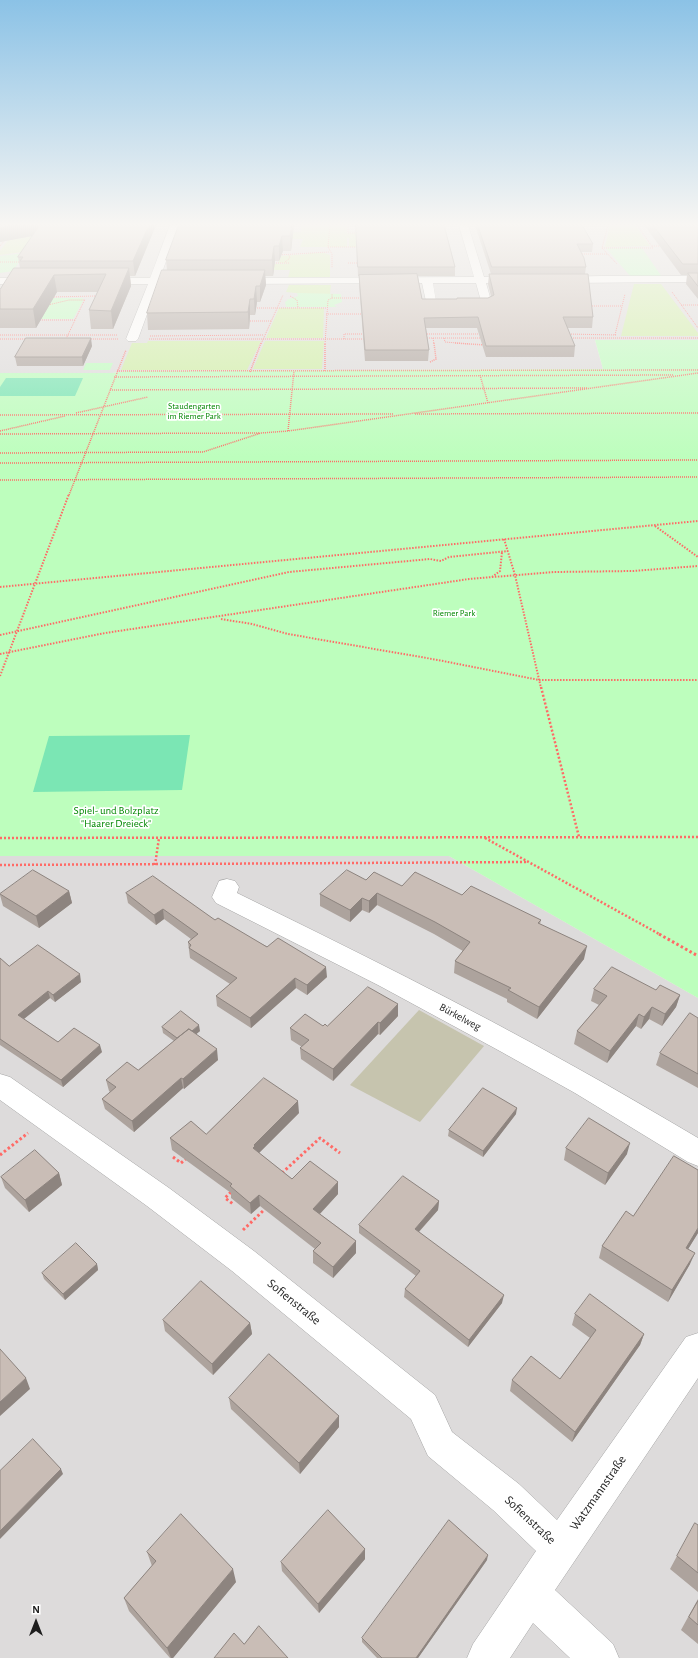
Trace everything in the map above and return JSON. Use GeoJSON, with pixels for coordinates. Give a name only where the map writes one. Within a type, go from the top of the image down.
{"type":"FeatureCollection","features":[{"type":"Feature","properties":{"kind":"street"},"geometry":{"type":"LineString","coordinates":[[132,339],[146,302]]}},
{"type":"Feature","properties":{"kind":"street"},"geometry":{"type":"LineString","coordinates":[[431,302],[431,304],[487,304],[487,302]]}},
{"type":"Feature","properties":{"kind":"street","name":"Bürkelweg"},"geometry":{"type":"LineString","coordinates":[[227,887],[224,897],[387,978],[548,1064],[698,1153]]}},
{"type":"Feature","properties":{"kind":"street","name":"Sofienstraße"},"geometry":{"type":"LineString","coordinates":[[0,1085],[158,1197],[243,1261],[422,1407],[440,1444],[506,1497],[560,1548]]}},
{"type":"Feature","properties":{"kind":"street","name":"Watzmannstraße"},"geometry":{"type":"LineString","coordinates":[[487,1658],[560,1548],[698,1349]]}},
{"type":"Feature","properties":{"kind":"street"},"geometry":{"type":"LineString","coordinates":[[530,1594],[599,1658]]}},
{"type":"Feature","properties":{"kind":"path"},"geometry":{"type":"LineString","coordinates":[[44,306],[59,302]]}},
{"type":"Feature","properties":{"kind":"path"},"geometry":{"type":"LineString","coordinates":[[66,339],[84,302]]}},
{"type":"Feature","properties":{"kind":"path"},"geometry":{"type":"LineString","coordinates":[[250,372],[280,302]]}},
{"type":"Feature","properties":{"kind":"path"},"geometry":{"type":"LineString","coordinates":[[297,302],[298,308]]}},
{"type":"Feature","properties":{"kind":"path"},"geometry":{"type":"LineString","coordinates":[[325,371],[326,314],[328,302]]}},
{"type":"Feature","properties":{"kind":"path"},"geometry":{"type":"LineString","coordinates":[[617,335],[622,302]]}},
{"type":"Feature","properties":{"kind":"path"},"geometry":{"type":"LineString","coordinates":[[679,302],[698,328]]}},
{"type":"Feature","properties":{"kind":"path"},"geometry":{"type":"LineString","coordinates":[[681,306],[698,305]]}},
{"type":"Feature","properties":{"kind":"path"},"geometry":{"type":"LineString","coordinates":[[587,306],[621,306]]}},
{"type":"Feature","properties":{"kind":"path"},"geometry":{"type":"LineString","coordinates":[[254,308],[327,308]]}},
{"type":"Feature","properties":{"kind":"path"},"geometry":{"type":"LineString","coordinates":[[326,314],[365,314]]}},
{"type":"Feature","properties":{"kind":"path"},"geometry":{"type":"LineString","coordinates":[[37,320],[76,320]]}},
{"type":"Feature","properties":{"kind":"path"},"geometry":{"type":"LineString","coordinates":[[241,321],[272,321]]}},
{"type":"Feature","properties":{"kind":"path"},"geometry":{"type":"LineString","coordinates":[[589,338],[617,332]]}},
{"type":"Feature","properties":{"kind":"path"},"geometry":{"type":"LineString","coordinates":[[344,339],[344,334],[366,334]]}},
{"type":"Feature","properties":{"kind":"path"},"geometry":{"type":"LineString","coordinates":[[418,334],[489,334]]}},
{"type":"Feature","properties":{"kind":"path"},"geometry":{"type":"LineString","coordinates":[[566,334],[617,335]]}},
{"type":"Feature","properties":{"kind":"path"},"geometry":{"type":"LineString","coordinates":[[612,338],[617,335]]}},
{"type":"Feature","properties":{"kind":"path"},"geometry":{"type":"LineString","coordinates":[[148,339],[367,338]]}},
{"type":"Feature","properties":{"kind":"path"},"geometry":{"type":"LineString","coordinates":[[418,338],[491,338]]}},
{"type":"Feature","properties":{"kind":"path"},"geometry":{"type":"LineString","coordinates":[[430,362],[436,359],[433,338]]}},
{"type":"Feature","properties":{"kind":"path"},"geometry":{"type":"LineString","coordinates":[[444,338],[445,342],[475,345],[487,344]]}},
{"type":"Feature","properties":{"kind":"path"},"geometry":{"type":"LineString","coordinates":[[566,338],[698,338]]}},
{"type":"Feature","properties":{"kind":"path"},"geometry":{"type":"LineString","coordinates":[[0,340],[29,339]]}},
{"type":"Feature","properties":{"kind":"path"},"geometry":{"type":"LineString","coordinates":[[88,339],[110,339]]}},
{"type":"Feature","properties":{"kind":"path"},"geometry":{"type":"LineString","coordinates":[[0,676],[74,480],[104,407],[114,377],[128,343],[132,339]]}},
{"type":"Feature","properties":{"kind":"path"},"geometry":{"type":"LineString","coordinates":[[117,371],[698,371]]}},
{"type":"Feature","properties":{"kind":"path"},"geometry":{"type":"LineString","coordinates":[[288,431],[294,371]]}},
{"type":"Feature","properties":{"kind":"path"},"geometry":{"type":"LineString","coordinates":[[479,371],[488,403]]}},
{"type":"Feature","properties":{"kind":"path"},"geometry":{"type":"LineString","coordinates":[[0,432],[92,434],[261,433],[288,431],[598,388],[685,375],[698,371]]}},
{"type":"Feature","properties":{"kind":"path"},"geometry":{"type":"LineString","coordinates":[[114,377],[685,375]]}},
{"type":"Feature","properties":{"kind":"path"},"geometry":{"type":"LineString","coordinates":[[110,390],[598,388]]}},
{"type":"Feature","properties":{"kind":"path"},"geometry":{"type":"LineString","coordinates":[[0,432],[148,397]]}},
{"type":"Feature","properties":{"kind":"path"},"geometry":{"type":"LineString","coordinates":[[0,415],[698,413]]}},
{"type":"Feature","properties":{"kind":"path"},"geometry":{"type":"LineString","coordinates":[[0,453],[203,452],[261,433]]}},
{"type":"Feature","properties":{"kind":"path"},"geometry":{"type":"LineString","coordinates":[[0,463],[698,460]]}},
{"type":"Feature","properties":{"kind":"path"},"geometry":{"type":"LineString","coordinates":[[0,480],[698,477]]}},
{"type":"Feature","properties":{"kind":"path"},"geometry":{"type":"LineString","coordinates":[[0,587],[698,521]]}},
{"type":"Feature","properties":{"kind":"path"},"geometry":{"type":"LineString","coordinates":[[654,525],[698,557]]}},
{"type":"Feature","properties":{"kind":"path"},"geometry":{"type":"LineString","coordinates":[[504,539],[516,575],[539,680],[579,837]]}},
{"type":"Feature","properties":{"kind":"path"},"geometry":{"type":"LineString","coordinates":[[0,635],[289,572],[430,559],[441,561],[449,557],[508,551]]}},
{"type":"Feature","properties":{"kind":"path"},"geometry":{"type":"LineString","coordinates":[[491,577],[500,571],[502,552]]}},
{"type":"Feature","properties":{"kind":"path"},"geometry":{"type":"LineString","coordinates":[[0,654],[105,633],[214,618],[461,580],[554,572],[632,571],[698,566]]}},
{"type":"Feature","properties":{"kind":"path"},"geometry":{"type":"LineString","coordinates":[[214,618],[232,620],[288,634],[438,660],[539,680],[698,680]]}},
{"type":"Feature","properties":{"kind":"path"},"geometry":{"type":"LineString","coordinates":[[0,838],[698,837]]}},
{"type":"Feature","properties":{"kind":"path"},"geometry":{"type":"LineString","coordinates":[[155,865],[159,838]]}},
{"type":"Feature","properties":{"kind":"path"},"geometry":{"type":"LineString","coordinates":[[484,838],[698,956]]}},
{"type":"Feature","properties":{"kind":"path"},"geometry":{"type":"LineString","coordinates":[[0,865],[487,864],[527,862]]}},
{"type":"Feature","properties":{"kind":"path"},"geometry":{"type":"LineString","coordinates":[[0,1154],[46,1119]]}},
{"type":"Feature","properties":{"kind":"path"},"geometry":{"type":"LineString","coordinates":[[287,1178],[282,1173],[320,1138],[340,1153]]}},
{"type":"Feature","properties":{"kind":"path"},"geometry":{"type":"LineString","coordinates":[[173,1157],[181,1163],[193,1153]]}},
{"type":"Feature","properties":{"kind":"path"},"geometry":{"type":"LineString","coordinates":[[233,1204],[224,1198],[236,1187]]}},
{"type":"Feature","properties":{"kind":"path"},"geometry":{"type":"LineString","coordinates":[[240,1232],[269,1205]]}},
{"type":"Feature","properties":{"kind":"shaded area"},"geometry":{"type":"Polygon","coordinates":[[[0,302],[698,302],[698,340],[595,340],[603,369],[0,373],[0,302]]]}},
{"type":"Feature","properties":{"kind":"shaded area"},"geometry":{"type":"Polygon","coordinates":[[[0,856],[449,856],[698,998],[698,1658],[0,1658],[0,856]]]}},
{"type":"Feature","properties":{"kind":"shaded area"},"geometry":{"type":"Polygon","coordinates":[[[419,1010],[484,1046],[420,1122],[350,1085],[419,1010]]]}},
{"type":"Feature","properties":{"kind":"green space"},"geometry":{"type":"Polygon","coordinates":[[[38,302],[82,302],[73,319],[35,319],[38,302]]]}},
{"type":"Feature","properties":{"kind":"green space"},"geometry":{"type":"Polygon","coordinates":[[[285,302],[341,302],[334,305],[337,307],[286,307],[285,302]]]}},
{"type":"Feature","properties":{"kind":"green space"},"geometry":{"type":"Polygon","coordinates":[[[629,302],[675,302],[698,333],[698,336],[621,336],[629,302]]]}},
{"type":"Feature","properties":{"kind":"green space"},"geometry":{"type":"Polygon","coordinates":[[[279,308],[324,308],[323,338],[266,338],[279,308]]]}},
{"type":"Feature","properties":{"kind":"green space","name":"Riemer Park"},"geometry":{"type":"Polygon","coordinates":[[[595,340],[698,340],[698,998],[449,856],[0,856],[0,373],[603,369],[595,340]]]}},
{"type":"Feature","properties":{"kind":"green space"},"geometry":{"type":"Polygon","coordinates":[[[148,341],[261,341],[247,370],[121,370],[132,343],[147,343],[148,341]]]}},
{"type":"Feature","properties":{"kind":"green space"},"geometry":{"type":"Polygon","coordinates":[[[265,341],[324,341],[322,369],[253,369],[265,341]]]}},
{"type":"Feature","properties":{"kind":"green space"},"geometry":{"type":"Polygon","coordinates":[[[86,363],[113,363],[110,370],[83,370],[86,363]]]}},
{"type":"Feature","properties":{"kind":"green space"},"geometry":{"type":"Polygon","coordinates":[[[6,378],[83,378],[75,396],[0,396],[0,387],[6,378]]]}},
{"type":"Feature","properties":{"kind":"green space"},"geometry":{"type":"Polygon","coordinates":[[[190,735],[182,790],[33,792],[49,736],[190,735]]]}},
{"type":"Feature","properties":{"kind":"building"},"geometry":{"type":"Polygon","coordinates":[[[0,302],[37,302],[33,309],[0,309],[0,302]]]}},
{"type":"Feature","properties":{"kind":"building"},"geometry":{"type":"Polygon","coordinates":[[[93,302],[115,302],[111,311],[89,310],[93,302]]]}},
{"type":"Feature","properties":{"kind":"building"},"geometry":{"type":"Polygon","coordinates":[[[151,302],[249,302],[248,312],[147,313],[151,302]]]}},
{"type":"Feature","properties":{"kind":"building"},"geometry":{"type":"Polygon","coordinates":[[[361,302],[591,302],[593,317],[563,317],[575,346],[486,346],[478,317],[424,318],[429,350],[365,350],[361,302]]]}},
{"type":"Feature","properties":{"kind":"building"},"geometry":{"type":"Polygon","coordinates":[[[26,338],[91,338],[82,357],[15,357],[26,338]]]}},
{"type":"Feature","properties":{"kind":"building"},"geometry":{"type":"Polygon","coordinates":[[[33,870],[69,891],[36,916],[0,894],[33,870]]]}},
{"type":"Feature","properties":{"kind":"building"},"geometry":{"type":"Polygon","coordinates":[[[347,870],[366,880],[374,872],[402,886],[415,872],[462,895],[471,886],[541,920],[538,923],[587,946],[539,1007],[508,990],[511,988],[455,961],[470,942],[435,922],[377,893],[369,901],[362,898],[350,910],[320,894],[347,870]]]}},
{"type":"Feature","properties":{"kind":"building"},"geometry":{"type":"Polygon","coordinates":[[[153,876],[215,920],[218,918],[267,947],[278,938],[326,967],[307,985],[295,978],[250,1018],[216,996],[237,978],[189,948],[191,945],[188,942],[198,934],[163,909],[154,915],[126,893],[153,876]]]}},
{"type":"Feature","properties":{"kind":"building"},"geometry":{"type":"Polygon","coordinates":[[[38,945],[80,974],[53,995],[48,991],[18,1015],[58,1042],[74,1028],[100,1045],[61,1080],[0,1039],[0,958],[9,966],[38,945]]]}},
{"type":"Feature","properties":{"kind":"building"},"geometry":{"type":"Polygon","coordinates":[[[612,967],[656,990],[660,985],[680,995],[665,1014],[652,1007],[644,1017],[639,1014],[610,1051],[577,1031],[607,996],[594,989],[612,967]]]}},
{"type":"Feature","properties":{"kind":"building"},"geometry":{"type":"Polygon","coordinates":[[[368,987],[398,1004],[380,1023],[378,1022],[333,1069],[300,1048],[309,1040],[290,1028],[305,1014],[323,1026],[325,1024],[327,1026],[368,987]]]}},
{"type":"Feature","properties":{"kind":"building"},"geometry":{"type":"Polygon","coordinates":[[[181,1011],[199,1025],[192,1031],[189,1029],[177,1038],[162,1027],[181,1011]]]}},
{"type":"Feature","properties":{"kind":"building"},"geometry":{"type":"Polygon","coordinates":[[[690,1013],[698,1018],[698,1074],[660,1053],[690,1013]]]}},
{"type":"Feature","properties":{"kind":"building"},"geometry":{"type":"Polygon","coordinates":[[[189,1029],[217,1049],[132,1121],[102,1099],[116,1087],[106,1080],[127,1062],[138,1070],[189,1029]]]}},
{"type":"Feature","properties":{"kind":"building"},"geometry":{"type":"Polygon","coordinates":[[[264,1078],[298,1101],[254,1145],[255,1146],[253,1148],[292,1179],[310,1161],[338,1182],[313,1209],[356,1241],[333,1267],[313,1251],[321,1243],[259,1195],[250,1203],[230,1186],[232,1184],[170,1138],[191,1121],[206,1134],[264,1078]]]}},
{"type":"Feature","properties":{"kind":"building"},"geometry":{"type":"Polygon","coordinates":[[[483,1088],[517,1108],[483,1151],[449,1130],[483,1088]]]}},
{"type":"Feature","properties":{"kind":"building"},"geometry":{"type":"Polygon","coordinates":[[[589,1118],[630,1143],[608,1173],[566,1148],[589,1118]]]}},
{"type":"Feature","properties":{"kind":"building"},"geometry":{"type":"Polygon","coordinates":[[[35,1150],[59,1173],[25,1200],[1,1177],[35,1150]]]}},
{"type":"Feature","properties":{"kind":"building"},"geometry":{"type":"Polygon","coordinates":[[[674,1156],[698,1170],[698,1228],[686,1248],[695,1253],[672,1290],[602,1246],[626,1211],[633,1216],[674,1156]]]}},
{"type":"Feature","properties":{"kind":"building"},"geometry":{"type":"Polygon","coordinates":[[[403,1176],[439,1201],[415,1229],[504,1295],[469,1340],[405,1289],[420,1271],[359,1225],[403,1176]]]}},
{"type":"Feature","properties":{"kind":"building"},"geometry":{"type":"Polygon","coordinates":[[[76,1243],[97,1264],[63,1294],[42,1273],[76,1243]]]}},
{"type":"Feature","properties":{"kind":"building"},"geometry":{"type":"Polygon","coordinates":[[[201,1281],[250,1323],[212,1364],[163,1320],[201,1281]]]}},
{"type":"Feature","properties":{"kind":"building"},"geometry":{"type":"Polygon","coordinates":[[[590,1294],[644,1334],[575,1432],[512,1380],[531,1356],[560,1379],[596,1330],[575,1314],[590,1294]]]}},
{"type":"Feature","properties":{"kind":"building"},"geometry":{"type":"Polygon","coordinates":[[[0,1349],[26,1378],[0,1402],[0,1349]]]}},
{"type":"Feature","properties":{"kind":"building"},"geometry":{"type":"Polygon","coordinates":[[[269,1354],[339,1416],[299,1463],[229,1398],[269,1354]]]}},
{"type":"Feature","properties":{"kind":"building"},"geometry":{"type":"Polygon","coordinates":[[[33,1439],[61,1469],[0,1531],[0,1471],[33,1439]]]}},
{"type":"Feature","properties":{"kind":"building"},"geometry":{"type":"Polygon","coordinates":[[[328,1510],[365,1549],[318,1604],[281,1562],[328,1510]]]}},
{"type":"Feature","properties":{"kind":"building"},"geometry":{"type":"Polygon","coordinates":[[[181,1514],[233,1569],[167,1648],[124,1598],[156,1561],[147,1552],[181,1514]]]}},
{"type":"Feature","properties":{"kind":"building"},"geometry":{"type":"Polygon","coordinates":[[[449,1520],[488,1555],[416,1658],[382,1658],[362,1638],[449,1520]]]}},
{"type":"Feature","properties":{"kind":"building"},"geometry":{"type":"Polygon","coordinates":[[[695,1523],[698,1525],[698,1573],[677,1556],[695,1523]]]}},
{"type":"Feature","properties":{"kind":"building"},"geometry":{"type":"Polygon","coordinates":[[[698,1601],[698,1625],[689,1617],[698,1601]]]}},
{"type":"Feature","properties":{"kind":"building"},"geometry":{"type":"Polygon","coordinates":[[[259,1626],[288,1658],[214,1658],[234,1633],[244,1644],[259,1626]]]}},
{"type":"Feature","properties":{"kind":"park label","name":"Staudengarten im Riemer Park"},"geometry":{"type":"Point","coordinates":[194,412]}},
{"type":"Feature","properties":{"kind":"park label","name":"Spiel- und Bolzplatz \"Haarer Dreieck\""},"geometry":{"type":"Point","coordinates":[116,817]}}]}
